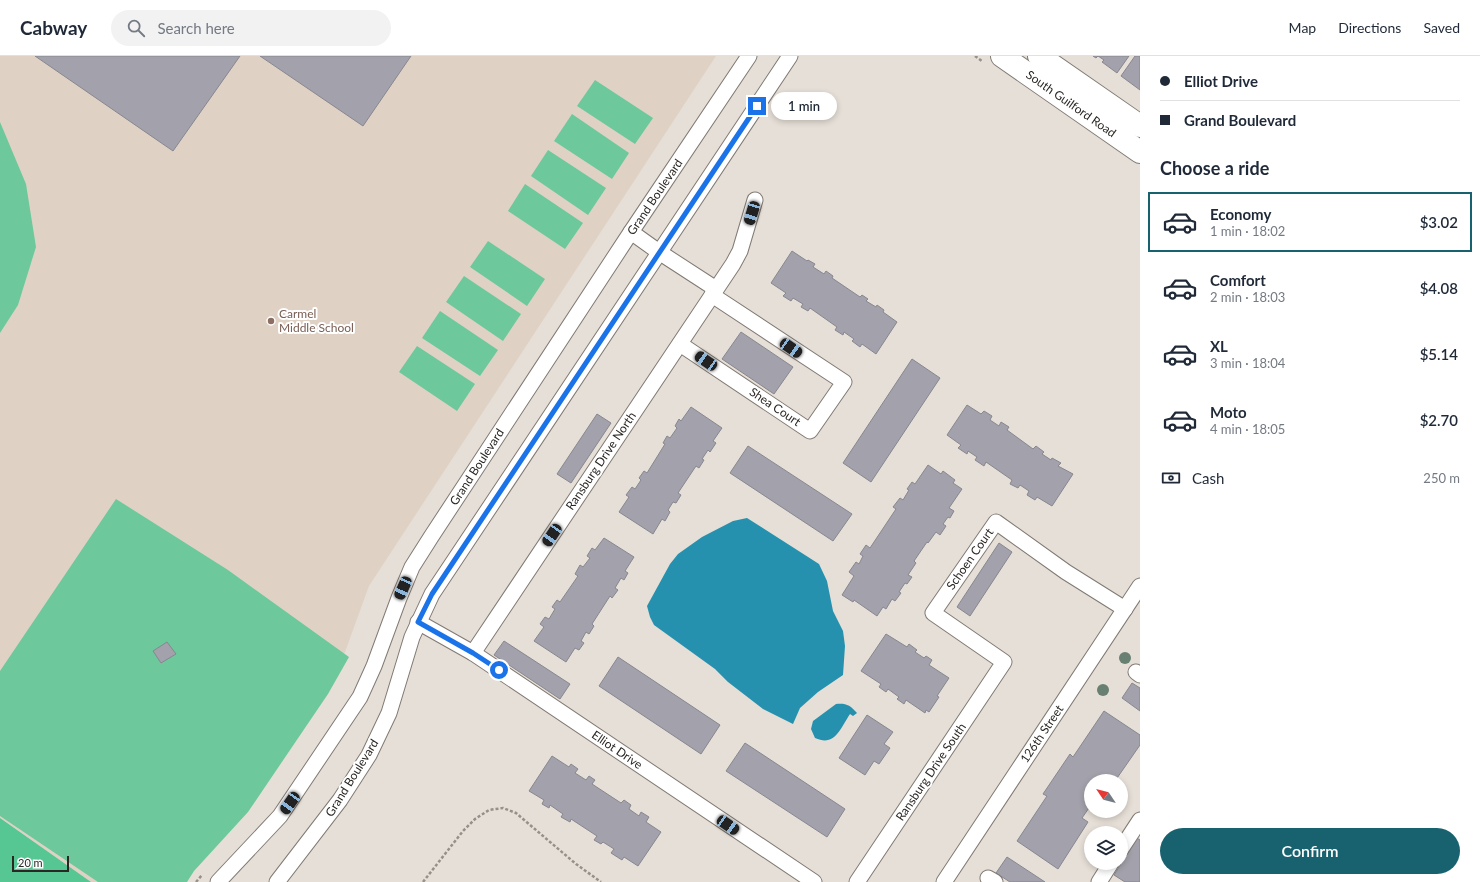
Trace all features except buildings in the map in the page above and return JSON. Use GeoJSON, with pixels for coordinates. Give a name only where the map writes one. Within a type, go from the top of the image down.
{"type":"FeatureCollection","features":[{"type":"Feature","properties":{"kind":"main road","name":"South Guilford Road"},"geometry":{"type":"LineString","coordinates":[[1002,56],[1140,152]]}},
{"type":"Feature","properties":{"kind":"main road","name":"South Guilford Road"},"geometry":{"type":"LineString","coordinates":[[1039,56],[1140,126]]}},
{"type":"Feature","properties":{"kind":"street","name":"Grand Boulevard"},"geometry":{"type":"LineString","coordinates":[[218,882],[280,816],[345,721],[360,697],[374,666],[396,605],[412,567],[631,232],[749,56]]}},
{"type":"Feature","properties":{"kind":"street","name":"Grand Boulevard"},"geometry":{"type":"LineString","coordinates":[[277,882],[340,800],[368,755],[389,713],[405,656],[418,622],[432,594],[600,344],[659,252],[790,56]]}},
{"type":"Feature","properties":{"kind":"street","name":"Ransburg Drive North"},"geometry":{"type":"LineString","coordinates":[[473,653],[733,264],[740,251],[755,200]]}},
{"type":"Feature","properties":{"kind":"street"},"geometry":{"type":"LineString","coordinates":[[631,232],[714,292]]}},
{"type":"Feature","properties":{"kind":"street","name":"Shea Court"},"geometry":{"type":"LineString","coordinates":[[680,344],[810,431],[844,382],[714,292]]}},
{"type":"Feature","properties":{"kind":"street","name":"Schoen Court"},"geometry":{"type":"LineString","coordinates":[[1004,662],[933,612],[996,522],[1066,572],[1125,609]]}},
{"type":"Feature","properties":{"kind":"street","name":"126th Street"},"geometry":{"type":"LineString","coordinates":[[944,882],[1140,586]]}},
{"type":"Feature","properties":{"kind":"street","name":"Elliot Drive"},"geometry":{"type":"LineString","coordinates":[[418,622],[473,653],[814,882]]}},
{"type":"Feature","properties":{"kind":"street","name":"Ransburg Drive South"},"geometry":{"type":"LineString","coordinates":[[857,882],[1004,662]]}},
{"type":"Feature","properties":{"kind":"street"},"geometry":{"type":"LineString","coordinates":[[1128,838],[1140,820]]}},
{"type":"Feature","properties":{"kind":"street"},"geometry":{"type":"LineString","coordinates":[[1099,882],[1107,870]]}},
{"type":"Feature","properties":{"kind":"path"},"geometry":{"type":"LineString","coordinates":[[423,882],[463,831],[475,819],[489,810],[503,808],[516,813],[576,864],[602,882]]}},
{"type":"Feature","properties":{"kind":"shaded area","name":"Carmel Middle School"},"geometry":{"type":"Polygon","coordinates":[[[0,56],[716,56],[369,586],[340,666],[184,882],[91,882],[0,818],[0,56]]]}},
{"type":"Feature","properties":{"kind":"green space"},"geometry":{"type":"Polygon","coordinates":[[[595,80],[653,118],[635,144],[577,106],[595,80]]]}},
{"type":"Feature","properties":{"kind":"green space"},"geometry":{"type":"Polygon","coordinates":[[[572,114],[629,153],[612,179],[554,141],[572,114]]]}},
{"type":"Feature","properties":{"kind":"green space"},"geometry":{"type":"Polygon","coordinates":[[[0,122],[26,184],[36,247],[18,305],[0,333],[0,122]]]}},
{"type":"Feature","properties":{"kind":"green space"},"geometry":{"type":"Polygon","coordinates":[[[548,150],[606,188],[588,215],[531,176],[548,150]]]}},
{"type":"Feature","properties":{"kind":"green space"},"geometry":{"type":"Polygon","coordinates":[[[525,184],[583,223],[565,249],[508,211],[525,184]]]}},
{"type":"Feature","properties":{"kind":"green space"},"geometry":{"type":"Polygon","coordinates":[[[488,241],[545,279],[527,306],[470,267],[488,241]]]}},
{"type":"Feature","properties":{"kind":"green space"},"geometry":{"type":"Polygon","coordinates":[[[464,276],[521,314],[503,341],[446,302],[464,276]]]}},
{"type":"Feature","properties":{"kind":"green space"},"geometry":{"type":"Polygon","coordinates":[[[440,311],[498,350],[480,376],[422,338],[440,311]]]}},
{"type":"Feature","properties":{"kind":"green space"},"geometry":{"type":"Polygon","coordinates":[[[417,346],[475,384],[457,411],[399,372],[417,346]]]}},
{"type":"Feature","properties":{"kind":"green space"},"geometry":{"type":"Polygon","coordinates":[[[116,499],[228,570],[349,657],[328,694],[248,812],[194,871],[187,882],[98,882],[0,816],[0,671],[116,499]]]}},
{"type":"Feature","properties":{"kind":"green space"},"geometry":{"type":"Polygon","coordinates":[[[0,818],[91,882],[0,882],[0,818]]]}},
{"type":"Feature","properties":{"kind":"water"},"geometry":{"type":"Polygon","coordinates":[[[747,518],[819,564],[827,581],[833,611],[843,631],[845,646],[843,675],[818,692],[800,708],[793,724],[763,709],[728,682],[715,669],[654,625],[647,606],[670,564],[678,554],[702,537],[733,521],[747,518]]]}},
{"type":"Feature","properties":{"kind":"water"},"geometry":{"type":"Polygon","coordinates":[[[836,704],[848,705],[857,713],[853,716],[850,714],[840,731],[832,738],[822,740],[815,738],[811,729],[813,721],[836,704]]]}},
{"type":"Feature","properties":{"kind":"place","name":"Carmel Middle School"},"geometry":{"type":"Point","coordinates":[271,321]}},
{"type":"Feature","properties":{"kind":"route"},"geometry":{"type":"LineString","coordinates":[[499,670],[473,653],[418,622],[432,594],[600,344],[659,252],[757,106]]}}]}
